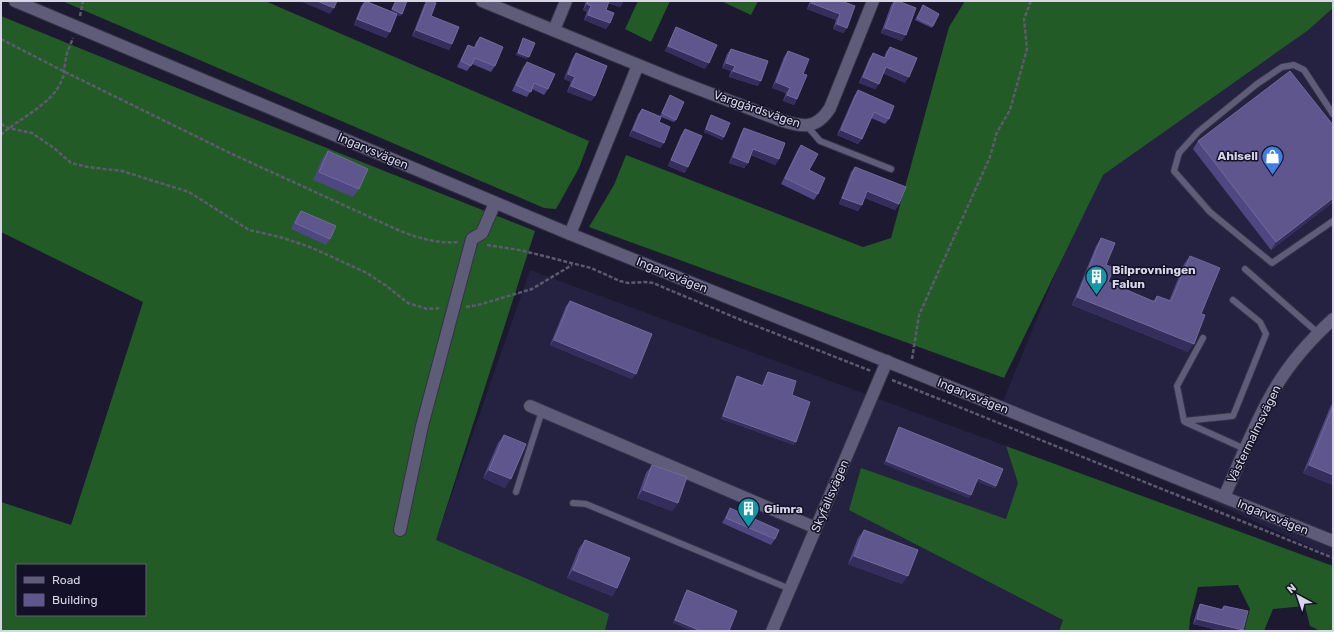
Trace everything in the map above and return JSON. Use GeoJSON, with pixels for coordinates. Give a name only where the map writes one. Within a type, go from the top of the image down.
{"type":"FeatureCollection","features":[{"type":"Feature","properties":{"kind":"street","name":"Ingarvsvägen"},"geometry":{"type":"LineString","coordinates":[[15,1],[570,234],[1333,541]]}},
{"type":"Feature","properties":{"kind":"street","name":"Varggårdsvägen"},"geometry":{"type":"LineString","coordinates":[[482,1],[638,65],[777,119],[807,126],[817,122],[830,108],[873,1]]}},
{"type":"Feature","properties":{"kind":"street"},"geometry":{"type":"LineString","coordinates":[[554,30],[566,1]]}},
{"type":"Feature","properties":{"kind":"street"},"geometry":{"type":"LineString","coordinates":[[570,234],[638,65]]}},
{"type":"Feature","properties":{"kind":"street"},"geometry":{"type":"LineString","coordinates":[[400,530],[422,426],[472,239],[482,233],[495,203]]}},
{"type":"Feature","properties":{"kind":"street","name":"Västermalmsvägen"},"geometry":{"type":"LineString","coordinates":[[1224,497],[1270,397],[1283,375],[1298,355],[1333,319]]}},
{"type":"Feature","properties":{"kind":"street","name":"Skyfallsvägen"},"geometry":{"type":"LineString","coordinates":[[772,631],[887,361]]}},
{"type":"Feature","properties":{"kind":"street"},"geometry":{"type":"LineString","coordinates":[[530,406],[816,528]]}},
{"type":"Feature","properties":{"kind":"lane"},"geometry":{"type":"LineString","coordinates":[[1333,114],[1304,70],[1294,65],[1282,67],[1257,84],[1198,132],[1179,153],[1174,171],[1210,212],[1272,263],[1333,221]]}},
{"type":"Feature","properties":{"kind":"lane"},"geometry":{"type":"LineString","coordinates":[[807,126],[820,141],[891,169]]}},
{"type":"Feature","properties":{"kind":"lane"},"geometry":{"type":"LineString","coordinates":[[1246,269],[1318,333]]}},
{"type":"Feature","properties":{"kind":"lane"},"geometry":{"type":"LineString","coordinates":[[1184,421],[1233,416],[1266,334],[1260,322],[1233,300]]}},
{"type":"Feature","properties":{"kind":"lane"},"geometry":{"type":"LineString","coordinates":[[1184,421],[1177,386],[1203,338]]}},
{"type":"Feature","properties":{"kind":"lane"},"geometry":{"type":"LineString","coordinates":[[516,492],[542,411]]}},
{"type":"Feature","properties":{"kind":"lane"},"geometry":{"type":"LineString","coordinates":[[1184,421],[1245,449]]}},
{"type":"Feature","properties":{"kind":"lane"},"geometry":{"type":"LineString","coordinates":[[573,503],[586,504],[790,589]]}},
{"type":"Feature","properties":{"kind":"path"},"geometry":{"type":"LineString","coordinates":[[910,370],[919,315],[990,157],[997,132],[1010,110],[1027,49],[1024,19],[1031,1]]}},
{"type":"Feature","properties":{"kind":"path"},"geometry":{"type":"LineString","coordinates":[[1,135],[8,128],[35,110],[54,93],[61,84],[65,72],[66,58],[77,27]]}},
{"type":"Feature","properties":{"kind":"path"},"geometry":{"type":"LineString","coordinates":[[1,39],[232,154],[398,230],[417,237],[446,243],[464,242],[472,239],[483,245],[519,250],[591,268],[628,283],[653,283],[1333,558]]}},
{"type":"Feature","properties":{"kind":"path"},"geometry":{"type":"LineString","coordinates":[[1,124],[8,128],[32,134],[54,148],[71,163],[88,167],[122,171],[189,192],[249,230],[280,237],[310,247],[367,273],[408,303],[427,309],[478,306],[532,289],[572,264]]}},
{"type":"Feature","properties":{"kind":"shaded area"},"geometry":{"type":"Polygon","coordinates":[[[1333,9],[1333,557],[1001,406],[1100,165],[1299,29],[1333,9]]]}},
{"type":"Feature","properties":{"kind":"shaded area"},"geometry":{"type":"Polygon","coordinates":[[[530,270],[1006,446],[1063,620],[1059,631],[404,631],[530,270]]]}},
{"type":"Feature","properties":{"kind":"green space"},"geometry":{"type":"Polygon","coordinates":[[[62,1],[265,1],[589,141],[579,168],[556,209],[544,208],[62,1]]]}},
{"type":"Feature","properties":{"kind":"green space"},"geometry":{"type":"Polygon","coordinates":[[[638,1],[670,1],[651,42],[625,29],[638,1]]]}},
{"type":"Feature","properties":{"kind":"green space"},"geometry":{"type":"Polygon","coordinates":[[[721,1],[758,1],[751,15],[721,1]]]}},
{"type":"Feature","properties":{"kind":"green space"},"geometry":{"type":"Polygon","coordinates":[[[965,1],[1333,1],[1333,8],[1307,31],[1103,175],[1004,378],[589,227],[614,185],[626,155],[863,247],[891,238],[949,27],[965,1]]]}},
{"type":"Feature","properties":{"kind":"green space"},"geometry":{"type":"Polygon","coordinates":[[[1,16],[535,231],[436,540],[609,614],[605,631],[1,631],[1,502],[71,525],[143,302],[1,232],[1,16]]]}},
{"type":"Feature","properties":{"kind":"green space"},"geometry":{"type":"Polygon","coordinates":[[[1006,446],[1333,566],[1333,631],[1320,631],[1310,626],[1305,606],[1273,609],[1264,631],[1244,631],[1250,609],[1238,585],[1198,587],[1190,619],[1189,631],[1059,631],[1063,620],[849,510],[861,468],[1006,519],[1018,483],[1006,446]]]}},
{"type":"Feature","properties":{"kind":"building"},"geometry":{"type":"Polygon","coordinates":[[[317,1],[337,1],[334,8],[317,1]]]}},
{"type":"Feature","properties":{"kind":"building"},"geometry":{"type":"Polygon","coordinates":[[[365,1],[397,14],[390,32],[357,19],[365,1]]]}},
{"type":"Feature","properties":{"kind":"building"},"geometry":{"type":"Polygon","coordinates":[[[396,1],[407,1],[402,14],[392,9],[396,1]]]}},
{"type":"Feature","properties":{"kind":"building"},"geometry":{"type":"Polygon","coordinates":[[[427,1],[436,3],[431,16],[459,27],[452,44],[416,30],[427,1]]]}},
{"type":"Feature","properties":{"kind":"building"},"geometry":{"type":"Polygon","coordinates":[[[588,1],[609,1],[606,10],[614,13],[610,23],[588,15],[591,6],[587,4],[588,1]]]}},
{"type":"Feature","properties":{"kind":"building"},"geometry":{"type":"Polygon","coordinates":[[[812,1],[845,1],[844,2],[855,6],[847,28],[837,24],[840,14],[811,3],[812,1]]]}},
{"type":"Feature","properties":{"kind":"building"},"geometry":{"type":"Polygon","coordinates":[[[895,1],[916,8],[906,35],[885,28],[895,1]]]}},
{"type":"Feature","properties":{"kind":"building"},"geometry":{"type":"Polygon","coordinates":[[[923,5],[939,14],[933,26],[917,18],[923,5]]]}},
{"type":"Feature","properties":{"kind":"building"},"geometry":{"type":"Polygon","coordinates":[[[676,27],[717,45],[709,63],[668,46],[676,27]]]}},
{"type":"Feature","properties":{"kind":"building"},"geometry":{"type":"Polygon","coordinates":[[[480,37],[503,47],[495,66],[475,58],[471,66],[461,61],[468,45],[475,48],[480,37]]]}},
{"type":"Feature","properties":{"kind":"building"},"geometry":{"type":"Polygon","coordinates":[[[523,38],[535,43],[529,57],[518,53],[523,38]]]}},
{"type":"Feature","properties":{"kind":"building"},"geometry":{"type":"Polygon","coordinates":[[[890,47],[917,58],[909,77],[886,67],[879,84],[863,77],[873,53],[885,58],[890,47]]]}},
{"type":"Feature","properties":{"kind":"building"},"geometry":{"type":"Polygon","coordinates":[[[731,49],[768,61],[761,81],[733,71],[735,66],[726,63],[731,49]]]}},
{"type":"Feature","properties":{"kind":"building"},"geometry":{"type":"Polygon","coordinates":[[[788,51],[809,59],[803,74],[807,75],[797,99],[787,95],[790,88],[776,82],[788,51]]]}},
{"type":"Feature","properties":{"kind":"building"},"geometry":{"type":"Polygon","coordinates":[[[576,53],[607,66],[595,96],[571,86],[575,77],[568,74],[576,53]]]}},
{"type":"Feature","properties":{"kind":"building"},"geometry":{"type":"Polygon","coordinates":[[[527,62],[555,74],[548,89],[534,83],[531,92],[516,85],[527,62]]]}},
{"type":"Feature","properties":{"kind":"building","name":"Ahlsell"},"geometry":{"type":"Polygon","coordinates":[[[1290,71],[1333,125],[1333,198],[1276,242],[1198,141],[1290,71]]]}},
{"type":"Feature","properties":{"kind":"building"},"geometry":{"type":"Polygon","coordinates":[[[858,90],[894,106],[889,119],[874,112],[862,139],[841,130],[858,90]]]}},
{"type":"Feature","properties":{"kind":"building"},"geometry":{"type":"Polygon","coordinates":[[[670,95],[684,102],[676,120],[662,113],[670,95]]]}},
{"type":"Feature","properties":{"kind":"building"},"geometry":{"type":"Polygon","coordinates":[[[642,109],[661,117],[659,122],[670,127],[664,143],[633,130],[642,109]]]}},
{"type":"Feature","properties":{"kind":"building"},"geometry":{"type":"Polygon","coordinates":[[[711,115],[730,123],[724,137],[706,129],[711,115]]]}},
{"type":"Feature","properties":{"kind":"building"},"geometry":{"type":"Polygon","coordinates":[[[744,128],[785,143],[779,159],[753,149],[748,163],[733,157],[744,128]]]}},
{"type":"Feature","properties":{"kind":"building"},"geometry":{"type":"Polygon","coordinates":[[[685,129],[702,136],[688,167],[671,160],[685,129]]]}},
{"type":"Feature","properties":{"kind":"building"},"geometry":{"type":"Polygon","coordinates":[[[801,145],[818,154],[809,170],[825,178],[818,194],[785,178],[801,145]]]}},
{"type":"Feature","properties":{"kind":"building"},"geometry":{"type":"Polygon","coordinates":[[[328,151],[368,169],[359,189],[319,172],[328,151]]]}},
{"type":"Feature","properties":{"kind":"building"},"geometry":{"type":"Polygon","coordinates":[[[855,167],[906,187],[899,204],[867,191],[862,205],[842,198],[855,167]]]}},
{"type":"Feature","properties":{"kind":"building"},"geometry":{"type":"Polygon","coordinates":[[[301,211],[336,226],[330,239],[295,223],[301,211]]]}},
{"type":"Feature","properties":{"kind":"building","name":"Bilprovningen Falun"},"geometry":{"type":"Polygon","coordinates":[[[1101,238],[1115,243],[1106,265],[1114,268],[1108,282],[1155,302],[1157,296],[1171,301],[1190,256],[1220,268],[1201,314],[1205,315],[1194,344],[1077,297],[1101,238]]]}},
{"type":"Feature","properties":{"kind":"building"},"geometry":{"type":"Polygon","coordinates":[[[570,301],[652,334],[636,374],[554,340],[570,301]]]}},
{"type":"Feature","properties":{"kind":"building"},"geometry":{"type":"Polygon","coordinates":[[[768,372],[796,381],[792,395],[810,402],[796,442],[723,416],[737,376],[763,386],[768,372]]]}},
{"type":"Feature","properties":{"kind":"building"},"geometry":{"type":"Polygon","coordinates":[[[1333,406],[1333,475],[1309,465],[1333,406]]]}},
{"type":"Feature","properties":{"kind":"building"},"geometry":{"type":"Polygon","coordinates":[[[899,427],[1003,469],[996,486],[978,478],[971,495],[886,461],[899,427]]]}},
{"type":"Feature","properties":{"kind":"building"},"geometry":{"type":"Polygon","coordinates":[[[504,435],[526,444],[511,479],[489,470],[504,435]]]}},
{"type":"Feature","properties":{"kind":"building"},"geometry":{"type":"Polygon","coordinates":[[[652,465],[687,477],[678,503],[643,490],[652,465]]]}},
{"type":"Feature","properties":{"kind":"building"},"geometry":{"type":"Polygon","coordinates":[[[730,508],[779,530],[775,539],[726,518],[730,508]]]}},
{"type":"Feature","properties":{"kind":"building"},"geometry":{"type":"Polygon","coordinates":[[[864,530],[918,550],[908,576],[854,556],[864,530]]]}},
{"type":"Feature","properties":{"kind":"building"},"geometry":{"type":"Polygon","coordinates":[[[585,540],[630,558],[617,588],[573,570],[585,540]]]}},
{"type":"Feature","properties":{"kind":"building"},"geometry":{"type":"Polygon","coordinates":[[[687,590],[737,611],[729,631],[701,631],[675,620],[687,590]]]}},
{"type":"Feature","properties":{"kind":"building"},"geometry":{"type":"Polygon","coordinates":[[[1200,604],[1223,610],[1224,606],[1248,611],[1243,630],[1197,619],[1200,604]]]}},
{"type":"Feature","properties":{"kind":"place","name":"Ahlsell"},"geometry":{"type":"Point","coordinates":[1273,176]}},
{"type":"Feature","properties":{"kind":"place","name":"Bilprovningen Falun"},"geometry":{"type":"Point","coordinates":[1097,296]}},
{"type":"Feature","properties":{"kind":"place","name":"Glimra"},"geometry":{"type":"Point","coordinates":[749,528]}}]}
